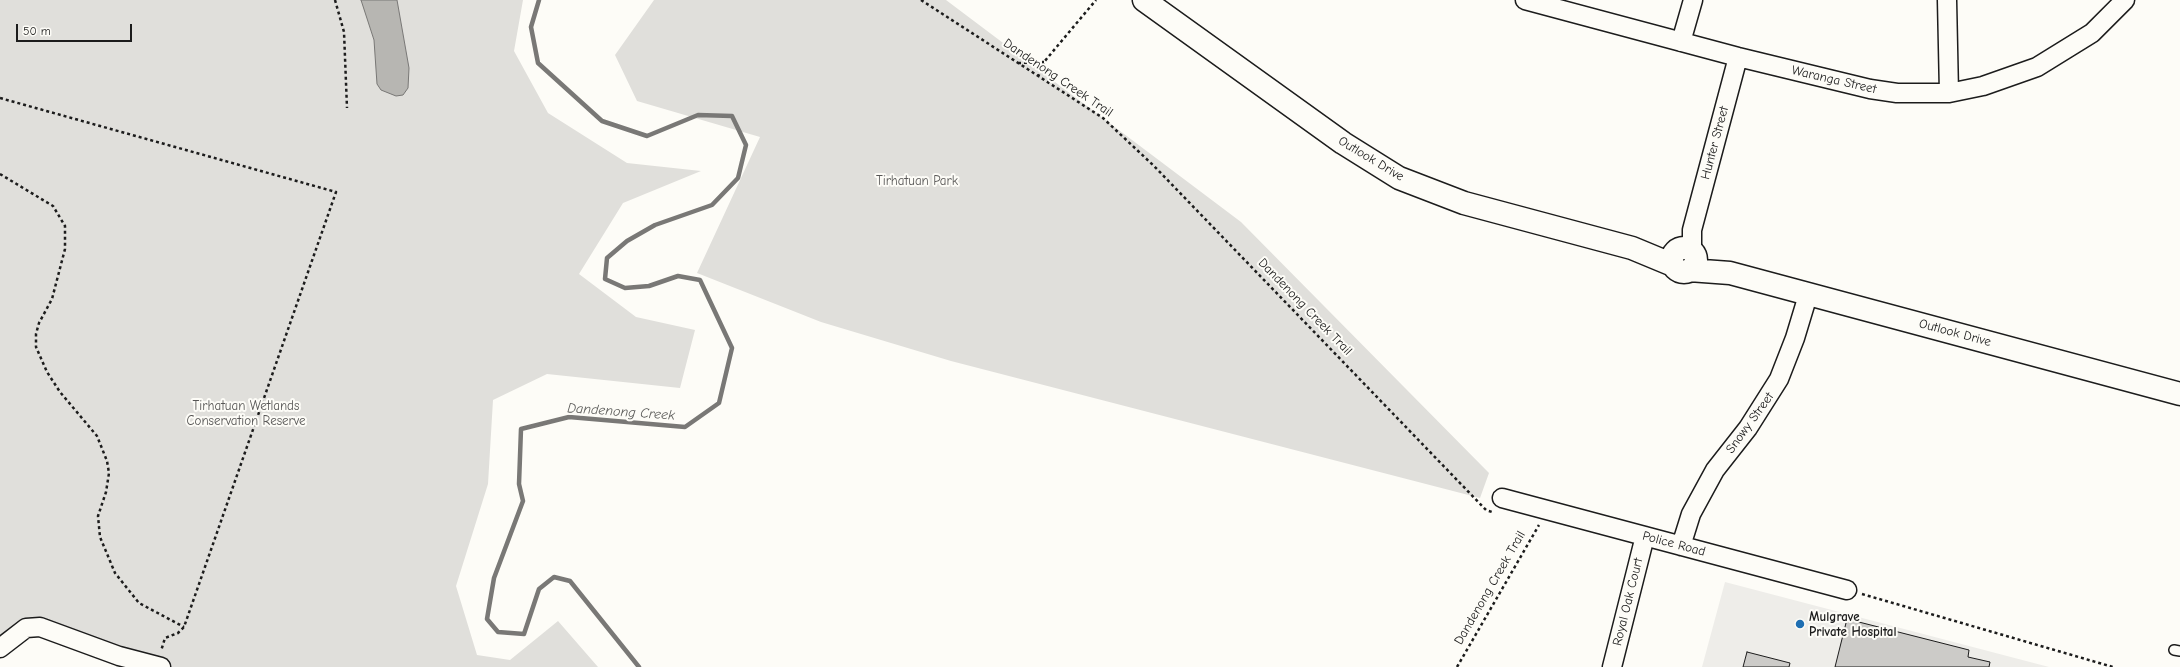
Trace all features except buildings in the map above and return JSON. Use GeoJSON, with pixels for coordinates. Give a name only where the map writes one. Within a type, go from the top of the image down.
{"type":"FeatureCollection","features":[{"type":"Feature","properties":{"kind":"street","name":"Outlook Drive"},"geometry":{"type":"LineString","coordinates":[[1144,0],[1343,143],[1399,178],[1464,203],[1632,248],[1684,257],[1730,273],[1808,295],[2180,394]]}},
{"type":"Feature","properties":{"kind":"street","name":"Waranga Street"},"geometry":{"type":"LineString","coordinates":[[1525,0],[1738,57],[1870,89],[1897,93],[1949,93],[1983,86],[2037,67],[2092,33],[2125,0]]}},
{"type":"Feature","properties":{"kind":"street"},"geometry":{"type":"LineString","coordinates":[[1681,42],[1693,0]]}},
{"type":"Feature","properties":{"kind":"street"},"geometry":{"type":"LineString","coordinates":[[1947,0],[1949,93]]}},
{"type":"Feature","properties":{"kind":"street","name":"Hunter Street"},"geometry":{"type":"LineString","coordinates":[[1684,257],[1738,57]]}},
{"type":"Feature","properties":{"kind":"street","name":"Snowy Street"},"geometry":{"type":"LineString","coordinates":[[1681,546],[1691,514],[1715,470],[1748,428],[1779,379],[1795,338],[1808,295]]}},
{"type":"Feature","properties":{"kind":"street","name":"Police Road"},"geometry":{"type":"LineString","coordinates":[[1498,505],[1644,536],[1847,590]]}},
{"type":"Feature","properties":{"kind":"street","name":"Royal Oak Court"},"geometry":{"type":"LineString","coordinates":[[1612,667],[1644,536]]}},
{"type":"Feature","properties":{"kind":"street"},"geometry":{"type":"LineString","coordinates":[[0,648],[26,628],[40,627],[119,656],[160,662]]}},
{"type":"Feature","properties":{"kind":"path"},"geometry":{"type":"LineString","coordinates":[[335,0],[344,32],[347,108]]}},
{"type":"Feature","properties":{"kind":"path","name":"Dandenong Creek Trail"},"geometry":{"type":"LineString","coordinates":[[921,0],[1103,118],[1154,166],[1486,510],[1498,505]]}},
{"type":"Feature","properties":{"kind":"path"},"geometry":{"type":"LineString","coordinates":[[1038,77],[1044,62],[1096,0]]}},
{"type":"Feature","properties":{"kind":"path"},"geometry":{"type":"LineString","coordinates":[[1018,63],[1044,62]]}},
{"type":"Feature","properties":{"kind":"path"},"geometry":{"type":"LineString","coordinates":[[0,98],[336,192],[184,627],[178,633],[166,638],[160,662]]}},
{"type":"Feature","properties":{"kind":"path"},"geometry":{"type":"LineString","coordinates":[[0,174],[53,206],[65,226],[66,237],[59,270],[52,299],[39,323],[36,334],[36,347],[47,372],[60,392],[98,436],[107,461],[109,472],[106,492],[98,516],[100,537],[115,573],[139,603],[184,627]]}},
{"type":"Feature","properties":{"kind":"path","name":"Dandenong Creek Trail"},"geometry":{"type":"LineString","coordinates":[[1457,667],[1537,527],[1540,526],[1532,523]]}},
{"type":"Feature","properties":{"kind":"path"},"geometry":{"type":"LineString","coordinates":[[1847,590],[2113,667]]}},
{"type":"Feature","properties":{"kind":"shaded area"},"geometry":{"type":"Polygon","coordinates":[[[361,0],[397,0],[409,68],[408,88],[403,95],[396,96],[381,90],[377,84],[374,40],[361,0]]]}},
{"type":"Feature","properties":{"kind":"shaded area","name":"Mulgrave Private Hospital"},"geometry":{"type":"Polygon","coordinates":[[[1725,582],[2049,667],[1702,667],[1725,582]]]}},
{"type":"Feature","properties":{"kind":"green space","name":"Tirhatuan Wetlands Conservation Reserve"},"geometry":{"type":"Polygon","coordinates":[[[0,0],[523,0],[514,51],[548,113],[627,163],[701,171],[623,203],[579,274],[636,317],[695,330],[680,388],[547,374],[493,400],[488,484],[456,586],[477,655],[510,660],[558,621],[598,667],[161,667],[47,629],[0,648],[0,0]]]}},
{"type":"Feature","properties":{"kind":"green space","name":"Tirhatuan Park"},"geometry":{"type":"Polygon","coordinates":[[[654,0],[946,0],[1241,222],[1489,473],[1480,498],[951,361],[821,322],[697,273],[760,137],[637,101],[615,55],[654,0]]]}},
{"type":"Feature","properties":{"kind":"waterway","name":"Dandenong Creek"},"geometry":{"type":"LineString","coordinates":[[539,0],[531,27],[538,63],[602,121],[647,136],[698,115],[732,116],[746,145],[738,178],[712,205],[655,225],[627,241],[607,258],[605,279],[625,288],[649,286],[678,276],[700,280],[732,348],[719,403],[685,427],[569,417],[521,429],[519,484],[523,501],[494,578],[487,619],[498,632],[524,634],[539,589],[554,577],[570,581],[639,667]]}},
{"type":"Feature","properties":{"kind":"place","name":"Mulgrave Private Hospital"},"geometry":{"type":"Point","coordinates":[1800,624]}}]}
